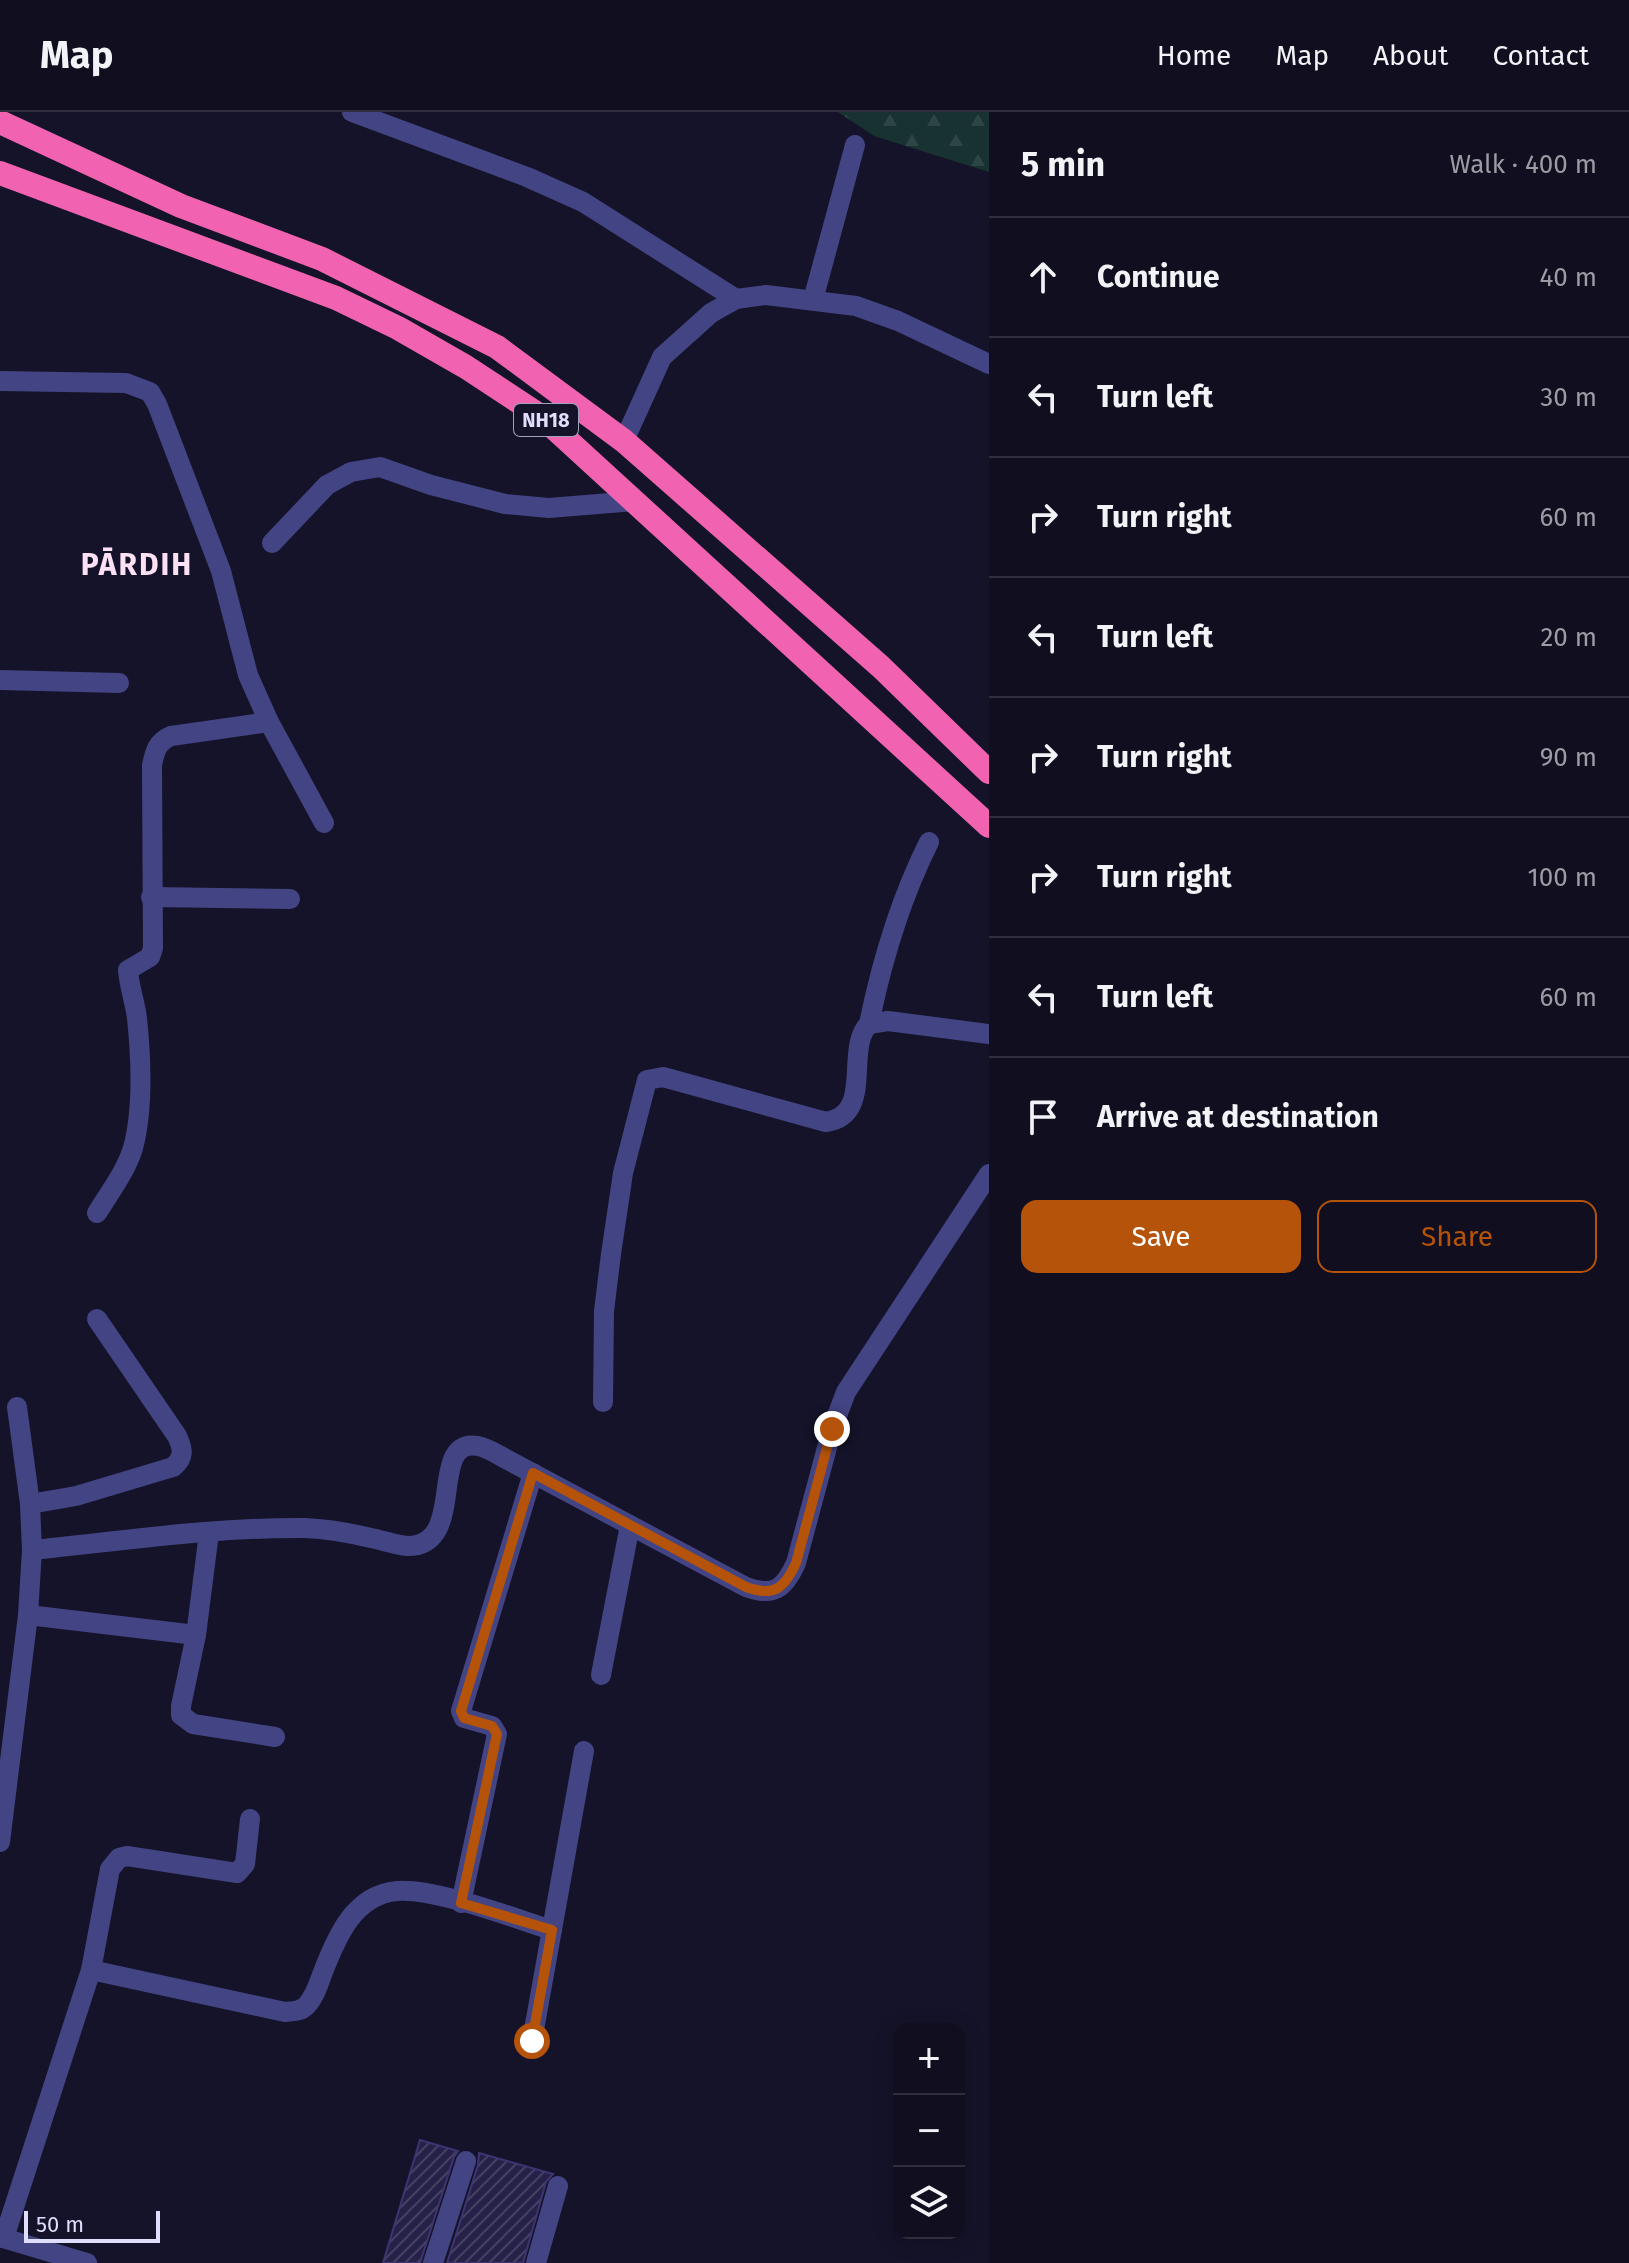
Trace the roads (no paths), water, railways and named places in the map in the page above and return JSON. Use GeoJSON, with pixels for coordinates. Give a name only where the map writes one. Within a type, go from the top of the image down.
{"type":"FeatureCollection","features":[{"type":"Feature","properties":{"kind":"highway","name":"NH18"},"geometry":{"type":"LineString","coordinates":[[0,122],[181,206],[322,259],[497,347],[624,441],[881,667],[989,772]]}},
{"type":"Feature","properties":{"kind":"highway","name":"NH18"},"geometry":{"type":"LineString","coordinates":[[0,173],[336,298],[398,328],[466,367],[542,417],[989,826]]}},
{"type":"Feature","properties":{"kind":"highway"},"geometry":{"type":"LineString","coordinates":[[849,697],[881,667]]}},
{"type":"Feature","properties":{"kind":"street"},"geometry":{"type":"LineString","coordinates":[[352,112],[527,177],[583,202],[736,299]]}},
{"type":"Feature","properties":{"kind":"street"},"geometry":{"type":"LineString","coordinates":[[813,300],[855,145]]}},
{"type":"Feature","properties":{"kind":"street"},"geometry":{"type":"LineString","coordinates":[[624,441],[662,357],[711,313],[736,299],[766,295],[856,306],[898,321],[989,364]]}},
{"type":"Feature","properties":{"kind":"street"},"geometry":{"type":"LineString","coordinates":[[0,381],[126,383],[150,392],[221,571],[248,675],[269,722],[324,823]]}},
{"type":"Feature","properties":{"kind":"street"},"geometry":{"type":"LineString","coordinates":[[272,543],[327,485],[351,472],[380,467],[431,485],[505,504],[549,508],[635,501]]}},
{"type":"Feature","properties":{"kind":"street"},"geometry":{"type":"LineString","coordinates":[[0,680],[119,683]]}},
{"type":"Feature","properties":{"kind":"street"},"geometry":{"type":"LineString","coordinates":[[97,1213],[124,1170],[135,1134],[140,1046],[135,998],[128,970],[152,954],[152,765],[162,740],[171,736],[269,722]]}},
{"type":"Feature","properties":{"kind":"street"},"geometry":{"type":"LineString","coordinates":[[603,1402],[604,1311],[611,1254],[623,1173],[647,1080],[663,1077],[826,1122],[844,1117],[853,1098],[862,1034],[869,1024],[887,944],[911,878],[929,842]]}},
{"type":"Feature","properties":{"kind":"street"},"geometry":{"type":"LineString","coordinates":[[151,897],[290,899]]}},
{"type":"Feature","properties":{"kind":"street"},"geometry":{"type":"LineString","coordinates":[[869,1024],[888,1021],[989,1034]]}},
{"type":"Feature","properties":{"kind":"street"},"geometry":{"type":"LineString","coordinates":[[32,1550],[209,1533],[309,1528],[407,1546],[421,1543],[428,1540],[442,1520],[451,1463],[456,1453],[462,1447],[476,1446],[533,1473],[746,1587],[760,1592],[772,1591],[789,1579],[796,1563],[832,1429],[846,1392],[989,1174]]}},
{"type":"Feature","properties":{"kind":"street"},"geometry":{"type":"LineString","coordinates":[[30,1504],[76,1496],[173,1467],[182,1454],[177,1436],[97,1319]]}},
{"type":"Feature","properties":{"kind":"street"},"geometry":{"type":"LineString","coordinates":[[0,1842],[9,1692],[28,1615],[32,1550],[30,1504],[17,1407]]}},
{"type":"Feature","properties":{"kind":"street"},"geometry":{"type":"LineString","coordinates":[[461,1903],[497,1734],[492,1726],[464,1718],[461,1711],[533,1473]]}},
{"type":"Feature","properties":{"kind":"street"},"geometry":{"type":"LineString","coordinates":[[601,1675],[630,1525]]}},
{"type":"Feature","properties":{"kind":"street"},"geometry":{"type":"LineString","coordinates":[[209,1533],[196,1635],[181,1715],[185,1720],[200,1725],[275,1737]]}},
{"type":"Feature","properties":{"kind":"street"},"geometry":{"type":"LineString","coordinates":[[28,1615],[196,1635]]}},
{"type":"Feature","properties":{"kind":"street"},"geometry":{"type":"LineString","coordinates":[[532,2041],[584,1751]]}},
{"type":"Feature","properties":{"kind":"street"},"geometry":{"type":"LineString","coordinates":[[87,2263],[2,2238],[91,1970],[110,1869],[114,1862],[127,1856],[237,1873],[245,1864],[250,1819]]}},
{"type":"Feature","properties":{"kind":"street"},"geometry":{"type":"LineString","coordinates":[[91,1970],[285,2012],[298,2011],[307,2007],[336,1941],[352,1914],[368,1899],[382,1893],[400,1891],[461,1903],[552,1930]]}},
{"type":"Feature","properties":{"kind":"street"},"geometry":{"type":"LineString","coordinates":[[433,2263],[466,2161]]}},
{"type":"Feature","properties":{"kind":"street"},"geometry":{"type":"LineString","coordinates":[[536,2263],[558,2186]]}},
{"type":"Feature","properties":{"kind":"district","name":"PĀRDIH"},"geometry":{"type":"Point","coordinates":[137,565]}}]}
